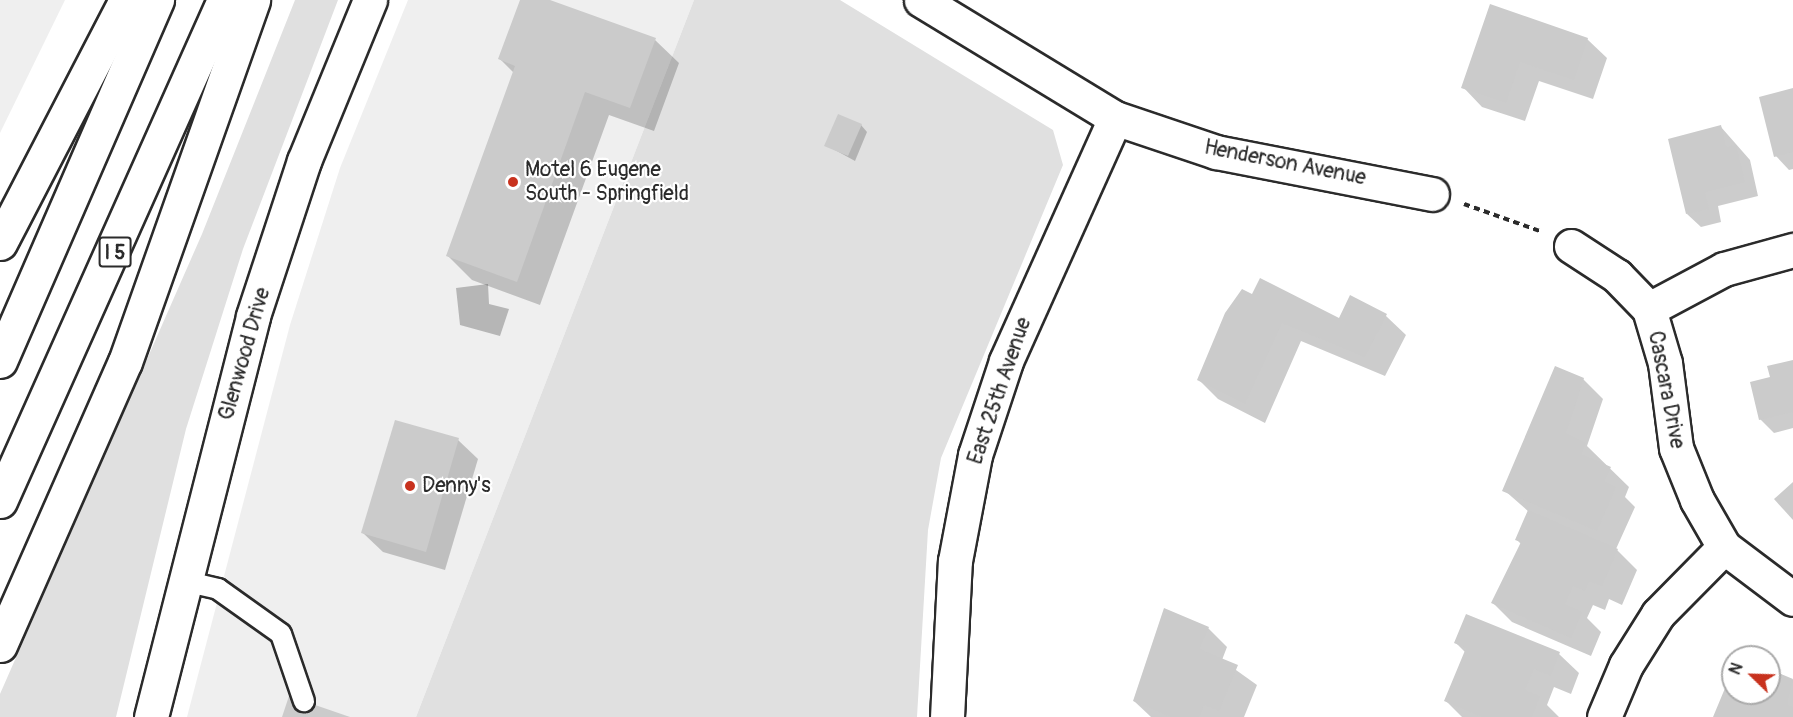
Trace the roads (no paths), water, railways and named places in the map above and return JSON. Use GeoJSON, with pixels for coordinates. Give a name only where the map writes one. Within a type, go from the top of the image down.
{"type":"FeatureCollection","features":[{"type":"Feature","properties":{"kind":"main road"},"geometry":{"type":"LineString","coordinates":[[0,243],[126,0]]}},
{"type":"Feature","properties":{"kind":"main road"},"geometry":{"type":"LineString","coordinates":[[0,361],[157,0]]}},
{"type":"Feature","properties":{"kind":"main road","name":"I 5"},"geometry":{"type":"LineString","coordinates":[[0,501],[224,0]]}},
{"type":"Feature","properties":{"kind":"main road"},"geometry":{"type":"LineString","coordinates":[[0,645],[125,362],[253,0]]}},
{"type":"Feature","properties":{"kind":"main road","name":"Glenwood Drive"},"geometry":{"type":"LineString","coordinates":[[151,717],[253,316],[304,161],[370,0]]}},
{"type":"Feature","properties":{"kind":"main road","name":"Henderson Avenue"},"geometry":{"type":"LineString","coordinates":[[921,0],[1115,118],[1216,152],[1432,194]]}},
{"type":"Feature","properties":{"kind":"main road","name":"East 25th Avenue"},"geometry":{"type":"LineString","coordinates":[[947,717],[955,561],[975,455],[1006,361],[1115,118]]}},
{"type":"Feature","properties":{"kind":"main road","name":"Cascara Drive"},"geometry":{"type":"LineString","coordinates":[[1558,240],[1617,276],[1649,309],[1665,363],[1676,448],[1724,547],[1793,599]]}},
{"type":"Feature","properties":{"kind":"main road"},"geometry":{"type":"LineString","coordinates":[[1649,309],[1724,270],[1793,250]]}},
{"type":"Feature","properties":{"kind":"main road"},"geometry":{"type":"LineString","coordinates":[[1604,717],[1626,665],[1658,614],[1724,547]]}},
{"type":"Feature","properties":{"kind":"lane"},"geometry":{"type":"LineString","coordinates":[[184,581],[218,589],[281,634],[304,701]]}},
{"type":"Feature","properties":{"kind":"place","name":"Motel 6 Eugene South - Springfield"},"geometry":{"type":"Point","coordinates":[513,182]}},
{"type":"Feature","properties":{"kind":"place","name":"Denny's"},"geometry":{"type":"Point","coordinates":[410,486]}}]}
